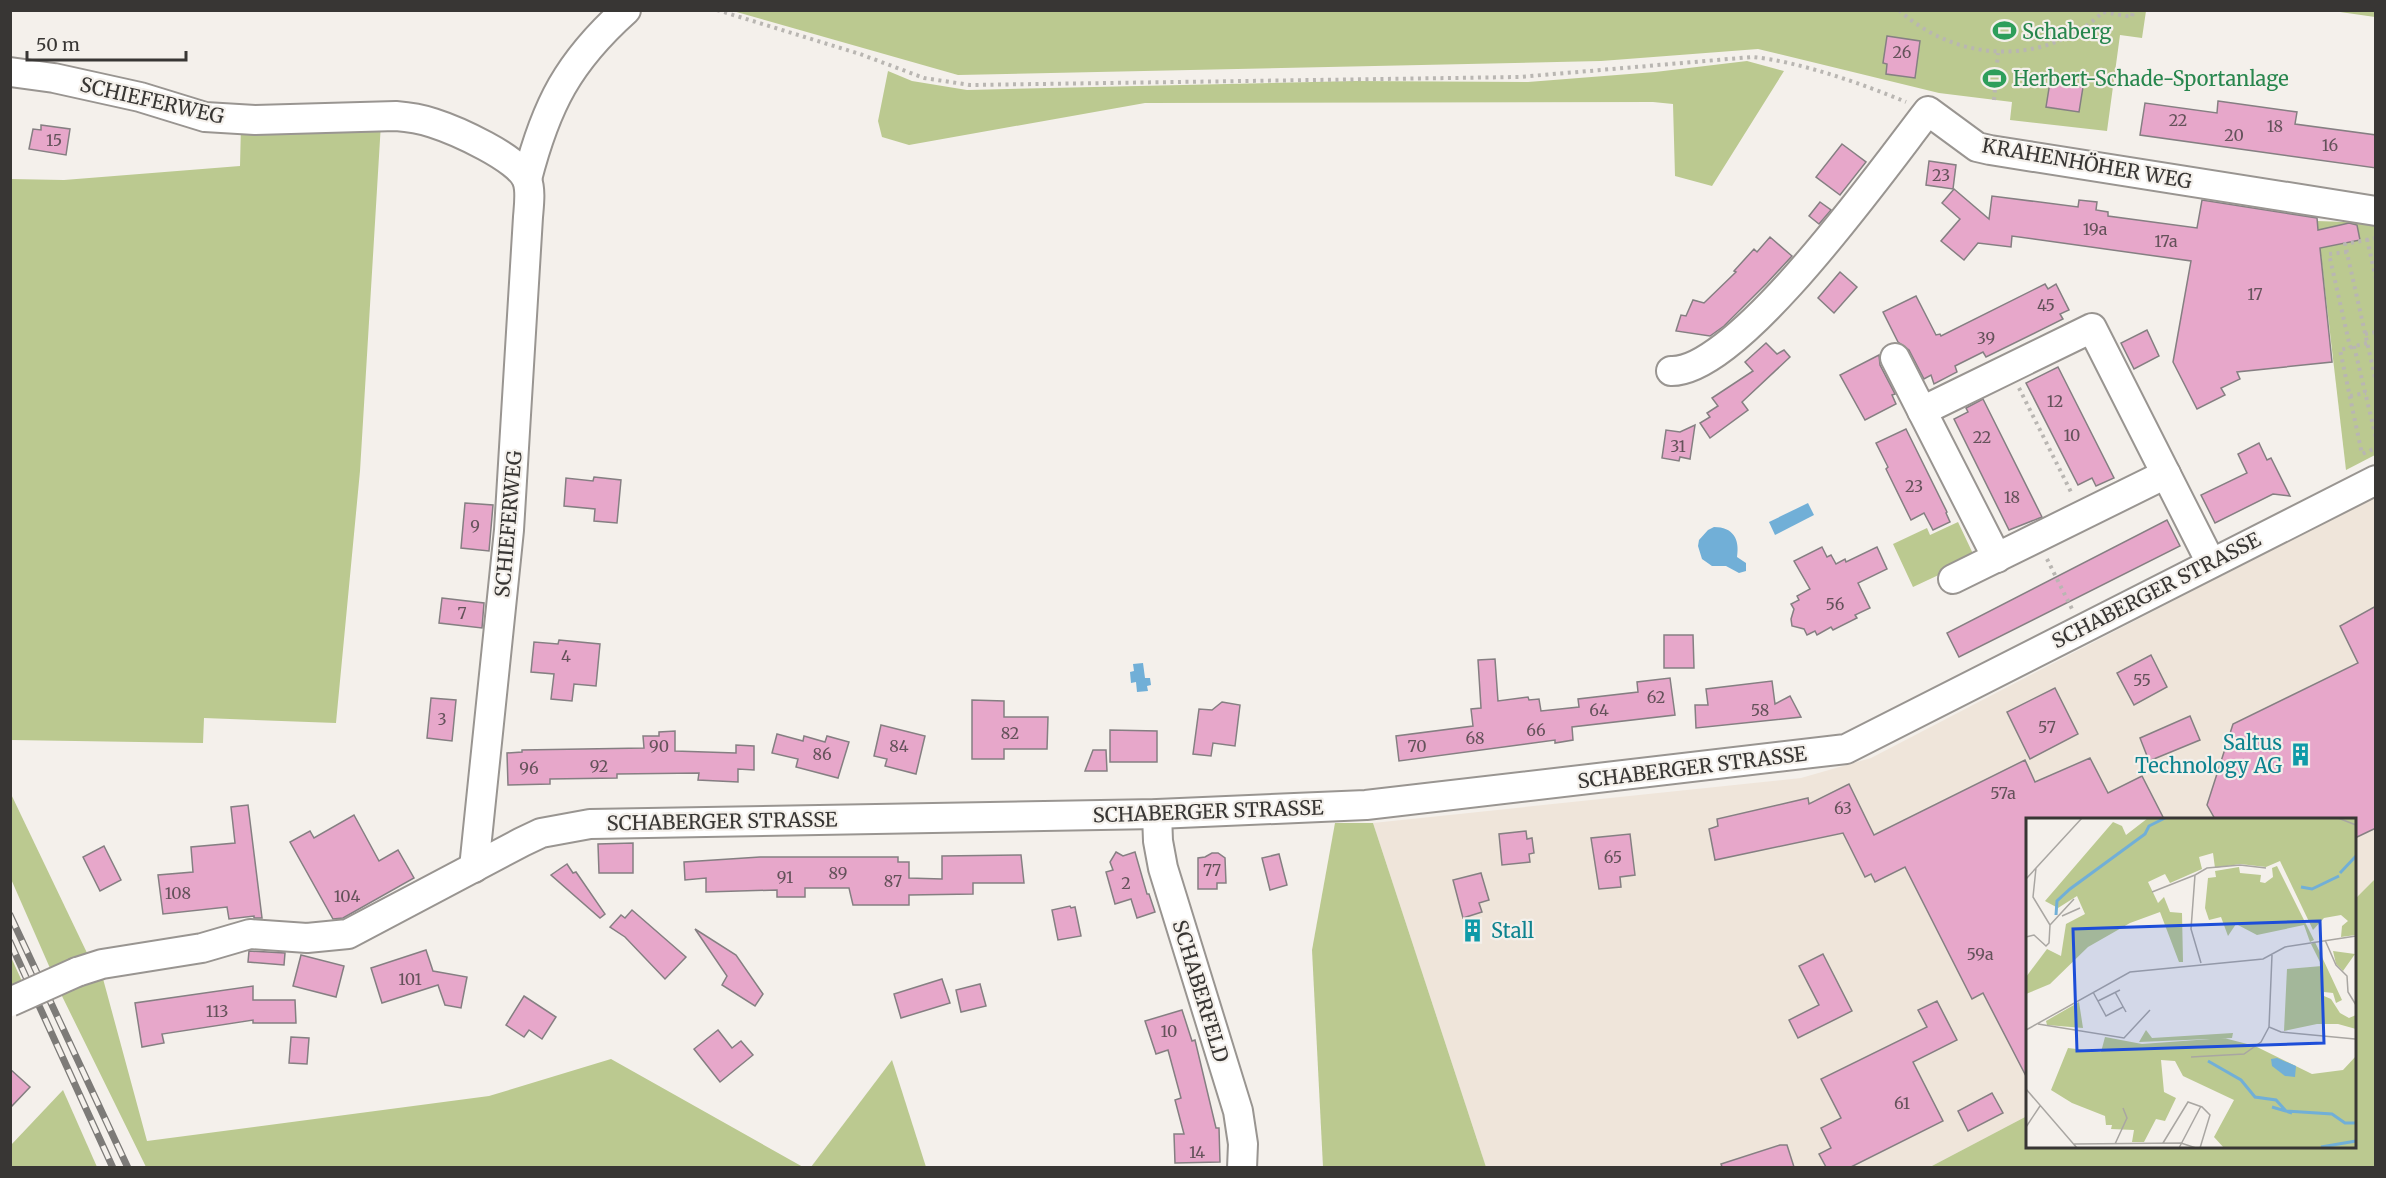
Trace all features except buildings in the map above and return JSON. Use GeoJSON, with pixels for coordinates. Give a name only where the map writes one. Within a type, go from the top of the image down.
{"type":"FeatureCollection","features":[{"type":"Feature","properties":{"kind":"street","name":"SCHIEFERWEG"},"geometry":{"type":"LineString","coordinates":[[474,868],[511,508],[528,217],[527,180],[542,124],[555,95],[588,49],[626,10]]}},
{"type":"Feature","properties":{"kind":"street","name":"SCHIEFERWEG"},"geometry":{"type":"LineString","coordinates":[[10,72],[54,78],[140,97],[206,117],[255,120],[396,116],[412,118],[454,130],[483,145],[519,168],[527,180]]}},
{"type":"Feature","properties":{"kind":"street","name":"KRAHENHÖHER WEG"},"geometry":{"type":"LineString","coordinates":[[1928,111],[1977,147],[1990,150],[2376,211]]}},
{"type":"Feature","properties":{"kind":"street"},"geometry":{"type":"LineString","coordinates":[[1671,371],[1688,369],[1718,353],[1753,323],[1821,249],[1928,111]]}},
{"type":"Feature","properties":{"kind":"street"},"geometry":{"type":"LineString","coordinates":[[1922,411],[2092,328],[2211,563]]}},
{"type":"Feature","properties":{"kind":"street"},"geometry":{"type":"LineString","coordinates":[[1895,358],[1997,558]]}},
{"type":"Feature","properties":{"kind":"street"},"geometry":{"type":"LineString","coordinates":[[1953,579],[2166,474]]}},
{"type":"Feature","properties":{"kind":"street","name":"SCHABERGER STRASSE"},"geometry":{"type":"LineString","coordinates":[[10,1002],[90,968],[202,948],[250,934],[307,938],[342,935],[356,930],[541,832],[590,824],[1157,814],[1366,805],[1846,749],[2376,480]]}},
{"type":"Feature","properties":{"kind":"street","name":"SCHABERFELD"},"geometry":{"type":"LineString","coordinates":[[1157,814],[1158,841],[1163,868],[1238,1111],[1243,1144],[1242,1167]]}},
{"type":"Feature","properties":{"kind":"path"},"geometry":{"type":"LineString","coordinates":[[717,10],[860,54],[924,78],[970,85],[1519,77],[1752,57],[1769,58],[1798,65],[1928,111]]}},
{"type":"Feature","properties":{"kind":"path"},"geometry":{"type":"LineString","coordinates":[[1899,10],[1919,26],[1947,40],[1998,53],[2027,51],[2061,40],[2091,24],[2103,12],[2133,16],[2133,10]]}},
{"type":"Feature","properties":{"kind":"path"},"geometry":{"type":"LineString","coordinates":[[1994,100],[1998,53]]}},
{"type":"Feature","properties":{"kind":"path"},"geometry":{"type":"LineString","coordinates":[[2376,237],[2345,244],[2376,382]]}},
{"type":"Feature","properties":{"kind":"path"},"geometry":{"type":"LineString","coordinates":[[2367,239],[2376,279]]}},
{"type":"Feature","properties":{"kind":"path"},"geometry":{"type":"LineString","coordinates":[[2347,252],[2329,254],[2376,438]]}},
{"type":"Feature","properties":{"kind":"path"},"geometry":{"type":"LineString","coordinates":[[2365,334],[2376,332]]}},
{"type":"Feature","properties":{"kind":"path"},"geometry":{"type":"LineString","coordinates":[[2367,343],[2340,350],[2362,454],[2376,448]]}},
{"type":"Feature","properties":{"kind":"path"},"geometry":{"type":"LineString","coordinates":[[2368,350],[2376,348]]}},
{"type":"Feature","properties":{"kind":"path"},"geometry":{"type":"LineString","coordinates":[[2009,369],[2082,515]]}},
{"type":"Feature","properties":{"kind":"path"},"geometry":{"type":"LineString","coordinates":[[2350,396],[2366,393]]}},
{"type":"Feature","properties":{"kind":"path"},"geometry":{"type":"LineString","coordinates":[[2037,538],[2071,607]]}},
{"type":"Feature","properties":{"kind":"path"},"geometry":{"type":"LineString","coordinates":[[2061,613],[2081,603]]}},
{"type":"Feature","properties":{"kind":"shaded area"},"geometry":{"type":"Polygon","coordinates":[[[2375,496],[2375,879],[2356,898],[2356,818],[2026,818],[2026,1117],[1930,1167],[1486,1167],[1373,823],[1801,778],[1871,758],[2375,496]]]}},
{"type":"Feature","properties":{"kind":"green space"},"geometry":{"type":"Polygon","coordinates":[[[733,11],[2146,11],[2142,38],[2120,35],[2107,131],[2010,120],[2012,102],[1939,93],[1758,49],[1601,61],[958,75],[733,11]]]}},
{"type":"Feature","properties":{"kind":"green space"},"geometry":{"type":"Polygon","coordinates":[[[2333,11],[2375,11],[2375,17],[2333,11]]]}},
{"type":"Feature","properties":{"kind":"green space"},"geometry":{"type":"Polygon","coordinates":[[[1747,61],[1784,71],[1712,186],[1675,176],[1673,104],[1653,102],[1145,103],[909,145],[882,137],[878,121],[888,71],[912,81],[967,90],[1355,81],[1528,82],[1655,72],[1747,61]]]}},
{"type":"Feature","properties":{"kind":"green space"},"geometry":{"type":"Polygon","coordinates":[[[381,123],[360,471],[336,723],[204,718],[203,743],[11,740],[10,179],[64,180],[240,166],[241,125],[381,123]]]}},
{"type":"Feature","properties":{"kind":"green space"},"geometry":{"type":"Polygon","coordinates":[[[2317,221],[2375,223],[2375,455],[2346,470],[2317,221]]]}},
{"type":"Feature","properties":{"kind":"green space"},"geometry":{"type":"Polygon","coordinates":[[[1958,522],[1975,558],[1913,587],[1893,544],[1927,528],[1930,535],[1958,522]]]}},
{"type":"Feature","properties":{"kind":"green space"},"geometry":{"type":"Polygon","coordinates":[[[10,792],[88,955],[53,975],[11,879],[10,792]]]}},
{"type":"Feature","properties":{"kind":"green space"},"geometry":{"type":"Polygon","coordinates":[[[1335,823],[1373,823],[1486,1167],[1323,1167],[1312,950],[1335,823]]]}},
{"type":"Feature","properties":{"kind":"green space"},"geometry":{"type":"Polygon","coordinates":[[[2375,879],[2375,1167],[1930,1167],[2026,1117],[2026,1148],[2356,1148],[2356,898],[2375,879]]]}},
{"type":"Feature","properties":{"kind":"green space"},"geometry":{"type":"Polygon","coordinates":[[[10,955],[26,990],[10,996],[10,955]]]}},
{"type":"Feature","properties":{"kind":"green space"},"geometry":{"type":"Polygon","coordinates":[[[102,975],[147,1141],[489,1096],[611,1059],[803,1167],[146,1167],[60,992],[102,975]]]}},
{"type":"Feature","properties":{"kind":"green space"},"geometry":{"type":"Polygon","coordinates":[[[892,1060],[926,1167],[811,1167],[892,1060]]]}},
{"type":"Feature","properties":{"kind":"green space"},"geometry":{"type":"Polygon","coordinates":[[[63,1090],[97,1167],[11,1167],[11,1145],[63,1090]]]}},
{"type":"Feature","properties":{"kind":"water"},"geometry":{"type":"Polygon","coordinates":[[[1808,503],[1814,515],[1775,535],[1769,522],[1808,503]]]}},
{"type":"Feature","properties":{"kind":"water"},"geometry":{"type":"Polygon","coordinates":[[[1714,527],[1726,529],[1734,535],[1738,551],[1737,557],[1746,563],[1746,571],[1739,573],[1726,566],[1712,566],[1702,559],[1698,546],[1699,540],[1714,527]]]}},
{"type":"Feature","properties":{"kind":"water"},"geometry":{"type":"Polygon","coordinates":[[[1143,663],[1145,678],[1150,678],[1151,685],[1147,686],[1148,691],[1137,692],[1136,682],[1131,683],[1130,672],[1134,671],[1133,664],[1143,663]]]}},
{"type":"Feature","properties":{"kind":"railway"},"geometry":{"type":"LineString","coordinates":[[10,915],[128,1168]]}},
{"type":"Feature","properties":{"kind":"railway"},"geometry":{"type":"LineString","coordinates":[[10,942],[113,1168]]}},
{"type":"Feature","properties":{"kind":"place","name":"Schaberg"},"geometry":{"type":"Point","coordinates":[2004,31]}},
{"type":"Feature","properties":{"kind":"place","name":"Herbert-Schade-Sportanlage"},"geometry":{"type":"Point","coordinates":[1995,78]}},
{"type":"Feature","properties":{"kind":"place","name":"Saltus Technology AG"},"geometry":{"type":"Point","coordinates":[2300,754]}},
{"type":"Feature","properties":{"kind":"place","name":"Stall"},"geometry":{"type":"Point","coordinates":[1473,930]}}]}
